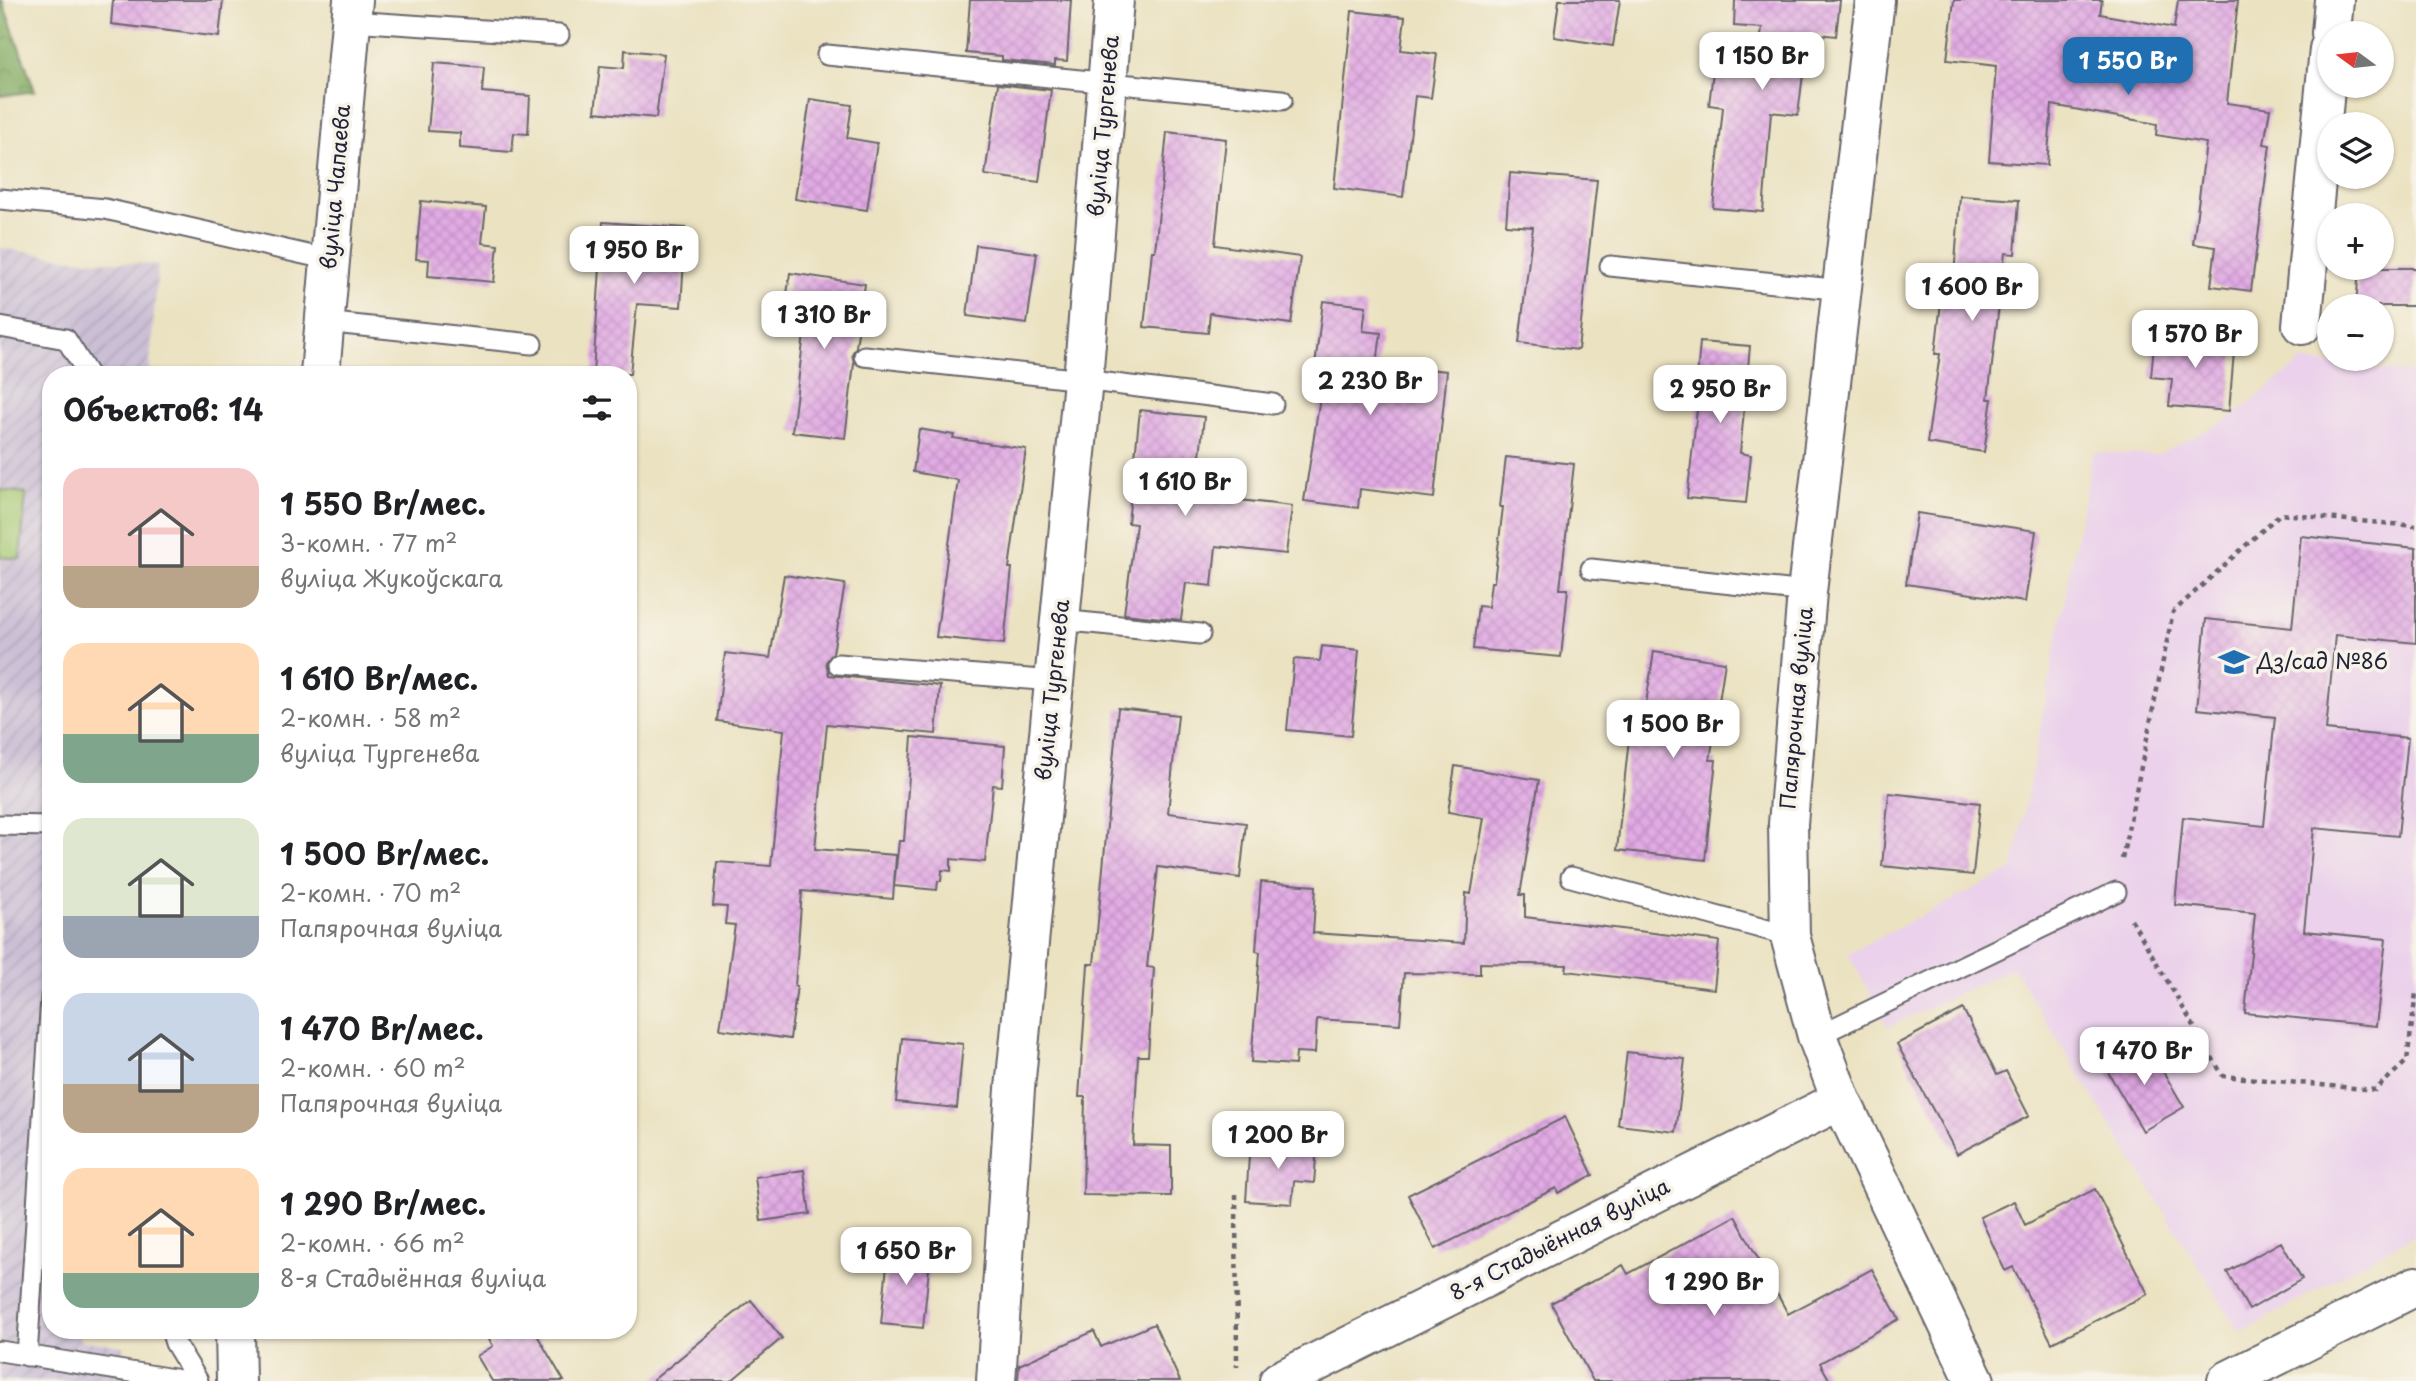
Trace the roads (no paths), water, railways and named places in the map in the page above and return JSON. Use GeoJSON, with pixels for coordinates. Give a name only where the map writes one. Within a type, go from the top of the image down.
{"type":"FeatureCollection","features":[{"type":"Feature","properties":{"kind":"street","name":"вуліца Тургенева"},"geometry":{"type":"LineString","coordinates":[[996,1381],[1015,1089],[1083,380],[1114,0]]}},
{"type":"Feature","properties":{"kind":"street","name":"Папярочная вуліца"},"geometry":{"type":"LineString","coordinates":[[1875,0],[1807,592],[1788,824],[1790,936],[1817,1036],[1841,1100],[1975,1381]]}},
{"type":"Feature","properties":{"kind":"street"},"geometry":{"type":"LineString","coordinates":[[2332,21],[2334,0]]}},
{"type":"Feature","properties":{"kind":"street","name":"вуліца Чапаева"},"geometry":{"type":"LineString","coordinates":[[321,366],[352,11]]}},
{"type":"Feature","properties":{"kind":"street"},"geometry":{"type":"LineString","coordinates":[[2302,325],[2324,98]]}},
{"type":"Feature","properties":{"kind":"street","name":"8-я Стадыённая вуліца"},"geometry":{"type":"LineString","coordinates":[[1279,1381],[1841,1100]]}},
{"type":"Feature","properties":{"kind":"street"},"geometry":{"type":"LineString","coordinates":[[2227,1381],[2416,1286]]}},
{"type":"Feature","properties":{"kind":"street"},"geometry":{"type":"LineString","coordinates":[[235,1339],[236,1381]]}},
{"type":"Feature","properties":{"kind":"lane"},"geometry":{"type":"LineString","coordinates":[[352,11],[559,35]]}},
{"type":"Feature","properties":{"kind":"lane"},"geometry":{"type":"LineString","coordinates":[[827,55],[1282,100]]}},
{"type":"Feature","properties":{"kind":"lane"},"geometry":{"type":"LineString","coordinates":[[0,199],[105,209],[330,260]]}},
{"type":"Feature","properties":{"kind":"lane"},"geometry":{"type":"LineString","coordinates":[[1610,266],[1843,290]]}},
{"type":"Feature","properties":{"kind":"lane"},"geometry":{"type":"LineString","coordinates":[[324,322],[532,344]]}},
{"type":"Feature","properties":{"kind":"lane"},"geometry":{"type":"LineString","coordinates":[[0,327],[66,339],[84,366]]}},
{"type":"Feature","properties":{"kind":"lane"},"geometry":{"type":"LineString","coordinates":[[864,356],[1273,404]]}},
{"type":"Feature","properties":{"kind":"lane"},"geometry":{"type":"LineString","coordinates":[[1591,569],[1807,592]]}},
{"type":"Feature","properties":{"kind":"lane"},"geometry":{"type":"LineString","coordinates":[[1060,620],[1200,634]]}},
{"type":"Feature","properties":{"kind":"lane"},"geometry":{"type":"LineString","coordinates":[[838,664],[1054,681]]}},
{"type":"Feature","properties":{"kind":"lane"},"geometry":{"type":"LineString","coordinates":[[0,825],[42,826]]}},
{"type":"Feature","properties":{"kind":"lane"},"geometry":{"type":"LineString","coordinates":[[1571,877],[1790,936]]}},
{"type":"Feature","properties":{"kind":"lane"},"geometry":{"type":"LineString","coordinates":[[1817,1036],[2116,892]]}},
{"type":"Feature","properties":{"kind":"lane"},"geometry":{"type":"LineString","coordinates":[[27,1356],[42,1132]]}},
{"type":"Feature","properties":{"kind":"lane"},"geometry":{"type":"LineString","coordinates":[[174,1339],[198,1381]]}},
{"type":"Feature","properties":{"kind":"lane"},"geometry":{"type":"LineString","coordinates":[[0,1351],[186,1381]]}},
{"type":"Feature","properties":{"kind":"place","name":"Дз/сад №86"},"geometry":{"type":"Point","coordinates":[2234,662]}}]}
